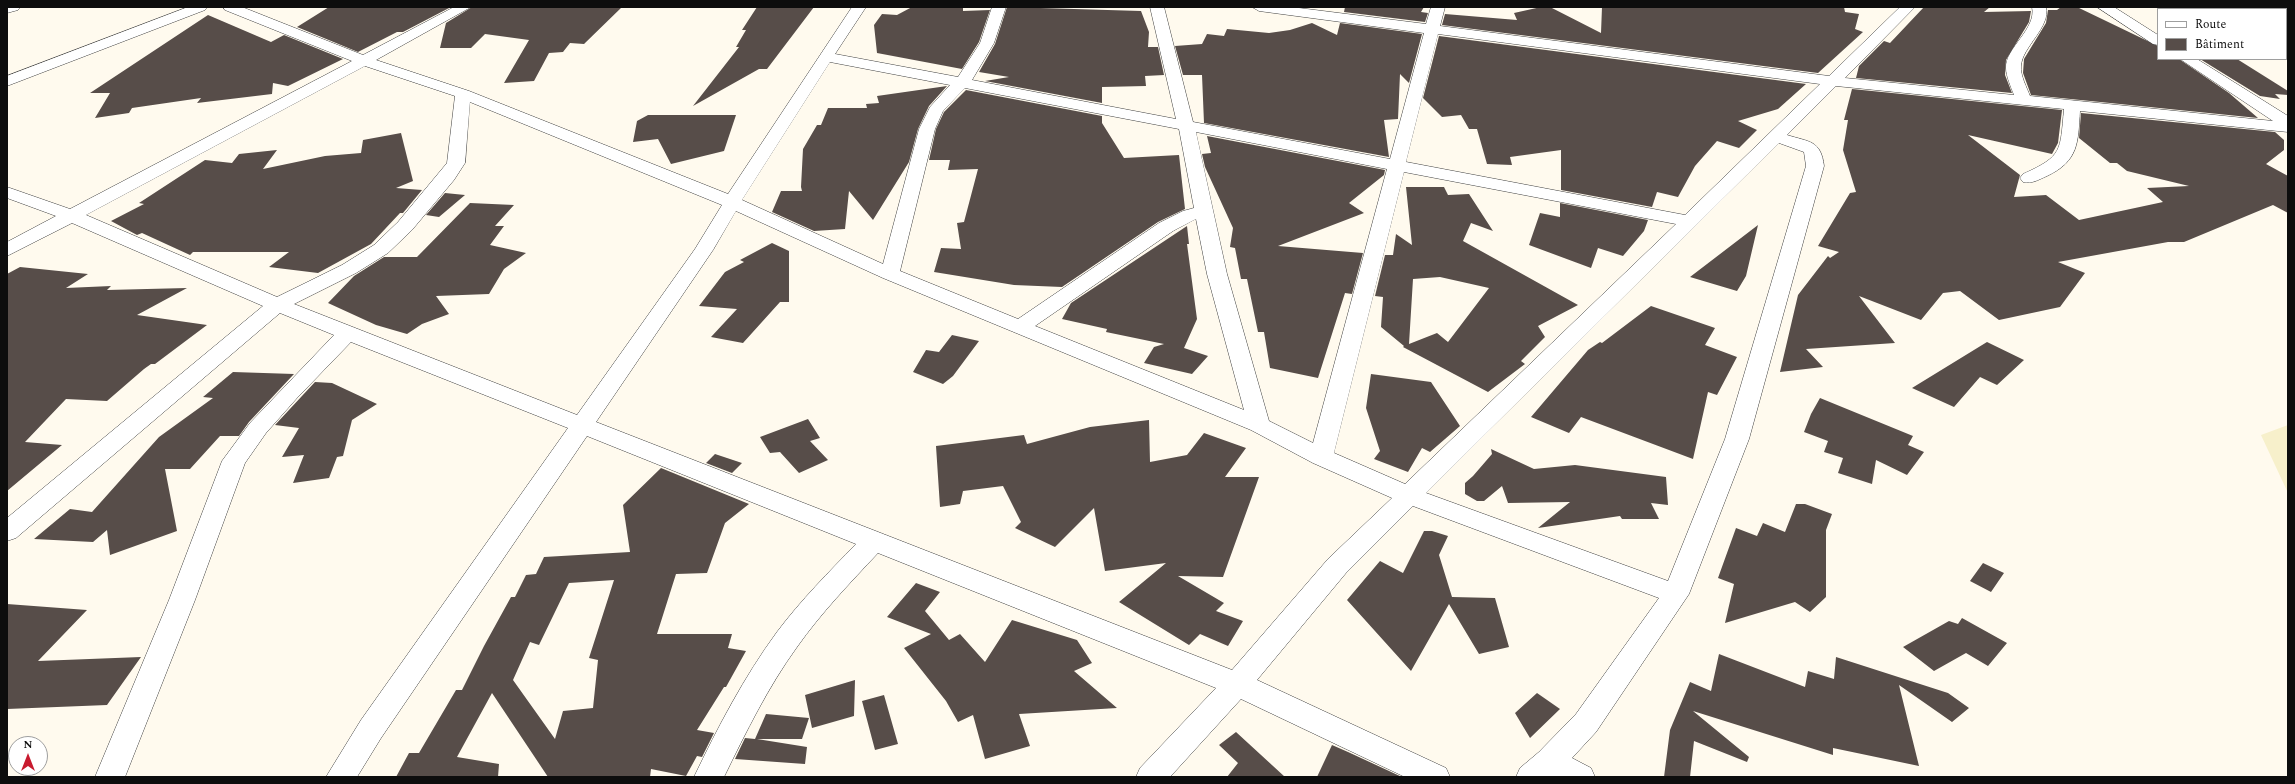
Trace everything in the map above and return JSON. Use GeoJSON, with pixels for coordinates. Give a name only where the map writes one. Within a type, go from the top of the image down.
{"type":"FeatureCollection","features":[{"type":"Feature","properties":{"kind":"street"},"geometry":{"type":"LineString","coordinates":[[7,10],[13,7]]}},
{"type":"Feature","properties":{"kind":"street"},"geometry":{"type":"LineString","coordinates":[[7,81],[200,7]]}},
{"type":"Feature","properties":{"kind":"street"},"geometry":{"type":"LineString","coordinates":[[230,7],[365,61],[463,94],[731,202],[890,274],[1259,425],[1321,457],[1410,496],[1676,594]]}},
{"type":"Feature","properties":{"kind":"street"},"geometry":{"type":"LineString","coordinates":[[7,250],[464,7]]}},
{"type":"Feature","properties":{"kind":"street"},"geometry":{"type":"LineString","coordinates":[[341,777],[371,729],[581,424],[704,250],[731,202],[859,7]]}},
{"type":"Feature","properties":{"kind":"street"},"geometry":{"type":"LineString","coordinates":[[890,274],[927,129],[936,110],[950,92],[963,82],[987,43],[999,7]]}},
{"type":"Feature","properties":{"kind":"street"},"geometry":{"type":"LineString","coordinates":[[1157,7],[1186,125],[1217,274],[1259,425]]}},
{"type":"Feature","properties":{"kind":"street"},"geometry":{"type":"LineString","coordinates":[[1259,7],[1432,28],[1831,81],[2288,126]]}},
{"type":"Feature","properties":{"kind":"street"},"geometry":{"type":"LineString","coordinates":[[1321,457],[1438,7]]}},
{"type":"Feature","properties":{"kind":"street"},"geometry":{"type":"LineString","coordinates":[[1151,777],[1237,684],[1337,566],[1908,7]]}},
{"type":"Feature","properties":{"kind":"street"},"geometry":{"type":"LineString","coordinates":[[2023,99],[2013,68],[2015,58],[2032,33],[2040,11],[2039,7]]}},
{"type":"Feature","properties":{"kind":"street"},"geometry":{"type":"LineString","coordinates":[[2104,7],[2157,40]]}},
{"type":"Feature","properties":{"kind":"street"},"geometry":{"type":"LineString","coordinates":[[826,57],[1690,221]]}},
{"type":"Feature","properties":{"kind":"street"},"geometry":{"type":"LineString","coordinates":[[2189,60],[2288,123]]}},
{"type":"Feature","properties":{"kind":"street"},"geometry":{"type":"LineString","coordinates":[[7,532],[277,305],[349,269],[381,249],[405,226],[448,176],[456,163],[463,94]]}},
{"type":"Feature","properties":{"kind":"street"},"geometry":{"type":"LineString","coordinates":[[2029,178],[2048,170],[2066,155],[2069,146],[2072,104]]}},
{"type":"Feature","properties":{"kind":"street"},"geometry":{"type":"LineString","coordinates":[[1540,769],[1586,723],[1676,594],[1737,438],[1815,166],[1814,153],[1810,148],[1776,137]]}},
{"type":"Feature","properties":{"kind":"street"},"geometry":{"type":"LineString","coordinates":[[7,192],[72,216],[277,305],[350,332],[1237,684],[1435,777]]}},
{"type":"Feature","properties":{"kind":"street"},"geometry":{"type":"LineString","coordinates":[[1019,326],[1166,227],[1188,215],[1204,211]]}},
{"type":"Feature","properties":{"kind":"street"},"geometry":{"type":"LineString","coordinates":[[110,777],[182,600],[234,461],[258,428],[289,393],[350,332]]}},
{"type":"Feature","properties":{"kind":"street"},"geometry":{"type":"LineString","coordinates":[[709,777],[742,710],[777,654],[818,601],[875,540]]}},
{"type":"Feature","properties":{"kind":"street"},"geometry":{"type":"LineString","coordinates":[[1540,769],[1580,777]]}},
{"type":"Feature","properties":{"kind":"shaded area"},"geometry":{"type":"Polygon","coordinates":[[[2288,425],[2288,493],[2261,435],[2288,425]]]}},
{"type":"Feature","properties":{"kind":"building"},"geometry":{"type":"Polygon","coordinates":[[[329,7],[451,7],[403,32],[397,32],[358,52],[297,27],[329,7]]]}},
{"type":"Feature","properties":{"kind":"building"},"geometry":{"type":"Polygon","coordinates":[[[472,7],[622,7],[584,44],[570,43],[563,52],[549,53],[534,81],[504,83],[529,40],[485,34],[471,48],[440,48],[446,23],[472,7]]]}},
{"type":"Feature","properties":{"kind":"building"},"geometry":{"type":"Polygon","coordinates":[[[757,7],[814,7],[767,69],[759,69],[693,106],[739,47],[736,47],[746,30],[742,30],[757,7]]]}},
{"type":"Feature","properties":{"kind":"building"},"geometry":{"type":"Polygon","coordinates":[[[912,7],[963,7],[963,11],[990,10],[979,42],[962,69],[877,53],[874,25],[882,14],[897,15],[912,7]]]}},
{"type":"Feature","properties":{"kind":"building"},"geometry":{"type":"Polygon","coordinates":[[[1007,7],[1141,11],[1149,32],[1148,47],[1158,47],[1164,75],[1145,76],[1146,86],[1102,87],[1102,103],[985,81],[1009,77],[979,72],[995,44],[1007,7]]]}},
{"type":"Feature","properties":{"kind":"building"},"geometry":{"type":"Polygon","coordinates":[[[1345,7],[1424,7],[1421,12],[1428,13],[1425,22],[1344,12],[1345,7]]]}},
{"type":"Feature","properties":{"kind":"building"},"geometry":{"type":"Polygon","coordinates":[[[1541,7],[1550,7],[1601,33],[1602,7],[1844,7],[1845,12],[1859,14],[1855,29],[1863,32],[1818,73],[1442,25],[1445,14],[1517,20],[1514,13],[1541,7]]]}},
{"type":"Feature","properties":{"kind":"building"},"geometry":{"type":"Polygon","coordinates":[[[1924,7],[1990,7],[1984,12],[2031,11],[2029,22],[2006,60],[2005,75],[2012,93],[1856,78],[1859,66],[1884,41],[1890,43],[1924,7]]]}},
{"type":"Feature","properties":{"kind":"building"},"geometry":{"type":"Polygon","coordinates":[[[2061,7],[2077,7],[2157,46],[2157,60],[2180,60],[2229,93],[2258,118],[2031,95],[2023,73],[2024,59],[2046,23],[2048,10],[2057,10],[2061,7]]]}},
{"type":"Feature","properties":{"kind":"building"},"geometry":{"type":"Polygon","coordinates":[[[208,15],[271,42],[284,35],[343,59],[288,86],[273,83],[272,94],[197,103],[201,98],[132,108],[129,113],[95,118],[110,93],[90,93],[208,15]]]}},
{"type":"Feature","properties":{"kind":"building"},"geometry":{"type":"Polygon","coordinates":[[[1312,23],[1337,35],[1340,23],[1422,34],[1409,83],[1400,74],[1398,119],[1384,120],[1389,157],[1204,123],[1202,75],[1183,75],[1175,46],[1202,44],[1207,34],[1224,36],[1227,29],[1269,33],[1290,30],[1312,23]]]}},
{"type":"Feature","properties":{"kind":"building"},"geometry":{"type":"Polygon","coordinates":[[[1439,36],[1806,84],[1778,109],[1738,121],[1757,130],[1739,148],[1717,141],[1695,166],[1678,197],[1657,192],[1652,207],[1561,190],[1561,150],[1510,157],[1512,165],[1487,164],[1477,129],[1469,129],[1461,115],[1442,117],[1423,98],[1439,36]]]}},
{"type":"Feature","properties":{"kind":"building"},"geometry":{"type":"Polygon","coordinates":[[[2202,60],[2239,60],[2288,91],[2288,95],[2275,94],[2280,99],[2260,96],[2202,60]]]}},
{"type":"Feature","properties":{"kind":"building"},"geometry":{"type":"Polygon","coordinates":[[[947,86],[929,106],[918,129],[909,162],[873,220],[849,191],[845,229],[814,231],[772,212],[781,191],[802,191],[803,149],[817,125],[821,125],[828,108],[867,108],[866,104],[879,103],[877,96],[947,86]]]}},
{"type":"Feature","properties":{"kind":"building"},"geometry":{"type":"Polygon","coordinates":[[[1852,89],[2062,110],[2058,143],[2052,154],[1968,135],[2020,175],[2014,197],[2046,195],[2079,220],[2163,202],[2147,188],[2189,186],[2127,171],[2117,163],[2110,163],[2079,138],[2081,113],[2275,132],[2284,140],[2284,150],[2266,164],[2288,176],[2288,213],[2273,205],[2184,242],[2168,242],[2058,262],[2085,273],[2060,307],[1999,320],[1960,291],[1943,293],[1921,320],[1859,296],[1895,343],[1806,349],[1823,367],[1780,372],[1798,295],[1828,256],[1830,258],[1839,252],[1818,246],[1850,193],[1856,192],[1843,150],[1848,120],[1844,120],[1852,89]]]}},
{"type":"Feature","properties":{"kind":"building"},"geometry":{"type":"Polygon","coordinates":[[[966,90],[1102,116],[1102,123],[1124,158],[1179,155],[1185,209],[1158,222],[1062,287],[1014,285],[934,272],[941,248],[961,249],[957,223],[964,222],[978,169],[948,170],[950,160],[929,160],[936,129],[944,112],[966,90]]]}},
{"type":"Feature","properties":{"kind":"building"},"geometry":{"type":"Polygon","coordinates":[[[648,115],[736,115],[724,151],[671,164],[658,139],[633,142],[637,121],[648,115]]]}},
{"type":"Feature","properties":{"kind":"building"},"geometry":{"type":"Polygon","coordinates":[[[401,133],[413,181],[396,188],[422,190],[403,213],[400,213],[371,244],[318,273],[269,267],[289,252],[193,252],[190,255],[142,233],[137,235],[111,221],[144,204],[139,203],[205,160],[232,163],[239,154],[277,150],[263,169],[325,156],[361,153],[363,140],[401,133]]]}},
{"type":"Feature","properties":{"kind":"building"},"geometry":{"type":"Polygon","coordinates":[[[1207,136],[1385,170],[1384,175],[1349,203],[1364,213],[1278,246],[1363,253],[1352,294],[1345,293],[1318,378],[1270,368],[1264,332],[1258,332],[1247,279],[1241,279],[1235,248],[1230,247],[1233,228],[1205,167],[1202,154],[1211,153],[1207,136]]]}},
{"type":"Feature","properties":{"kind":"building"},"geometry":{"type":"Polygon","coordinates":[[[1406,187],[1444,187],[1448,195],[1469,194],[1493,231],[1471,223],[1463,241],[1578,305],[1538,326],[1545,337],[1521,361],[1525,364],[1488,392],[1403,347],[1404,346],[1381,327],[1383,297],[1375,296],[1385,255],[1393,255],[1396,234],[1412,245],[1406,187]],[[1440,277],[1413,279],[1409,344],[1437,333],[1448,342],[1489,288],[1440,277]]]}},
{"type":"Feature","properties":{"kind":"building"},"geometry":{"type":"Polygon","coordinates":[[[445,193],[465,195],[439,217],[426,215],[445,193]]]}},
{"type":"Feature","properties":{"kind":"building"},"geometry":{"type":"Polygon","coordinates":[[[470,203],[514,205],[495,226],[504,226],[490,245],[526,253],[504,269],[489,294],[436,296],[449,314],[422,324],[407,334],[376,325],[328,303],[354,276],[384,257],[417,257],[470,203]]]}},
{"type":"Feature","properties":{"kind":"building"},"geometry":{"type":"Polygon","coordinates":[[[1560,203],[1648,220],[1644,231],[1623,256],[1598,248],[1591,268],[1529,245],[1540,213],[1560,217],[1560,203]]]}},
{"type":"Feature","properties":{"kind":"building"},"geometry":{"type":"Polygon","coordinates":[[[1758,225],[1746,276],[1737,291],[1690,277],[1758,225]]]}},
{"type":"Feature","properties":{"kind":"building"},"geometry":{"type":"Polygon","coordinates":[[[1187,226],[1189,244],[1187,244],[1197,319],[1184,348],[1208,356],[1192,374],[1144,363],[1154,347],[1164,344],[1106,332],[1107,329],[1062,319],[1071,303],[1187,226]]]}},
{"type":"Feature","properties":{"kind":"building"},"geometry":{"type":"Polygon","coordinates":[[[772,243],[789,251],[789,302],[780,302],[743,343],[711,337],[737,309],[699,306],[725,272],[744,262],[740,260],[772,243]]]}},
{"type":"Feature","properties":{"kind":"building"},"geometry":{"type":"Polygon","coordinates":[[[20,267],[88,274],[66,288],[111,286],[107,290],[187,288],[137,315],[207,325],[155,364],[151,364],[144,369],[107,401],[66,399],[25,442],[62,445],[7,491],[7,274],[20,267]]]}},
{"type":"Feature","properties":{"kind":"building"},"geometry":{"type":"Polygon","coordinates":[[[1651,306],[1715,328],[1705,345],[1737,357],[1717,395],[1708,392],[1693,459],[1581,417],[1569,433],[1531,417],[1588,350],[1600,342],[1602,343],[1651,306]]]}},
{"type":"Feature","properties":{"kind":"building"},"geometry":{"type":"Polygon","coordinates":[[[952,335],[979,341],[953,376],[943,384],[913,372],[926,350],[939,352],[952,335]]]}},
{"type":"Feature","properties":{"kind":"building"},"geometry":{"type":"Polygon","coordinates":[[[1987,342],[2024,360],[1997,385],[1980,377],[1954,407],[1912,388],[1987,342]]]}},
{"type":"Feature","properties":{"kind":"building"},"geometry":{"type":"Polygon","coordinates":[[[233,372],[294,374],[249,422],[239,436],[220,436],[190,469],[165,469],[177,531],[110,555],[107,530],[93,542],[34,539],[70,509],[92,512],[159,437],[213,398],[203,397],[233,372]]]}},
{"type":"Feature","properties":{"kind":"building"},"geometry":{"type":"Polygon","coordinates":[[[1371,374],[1431,382],[1460,426],[1430,452],[1422,448],[1408,472],[1374,459],[1380,451],[1366,408],[1371,374]]]}},
{"type":"Feature","properties":{"kind":"building"},"geometry":{"type":"Polygon","coordinates":[[[315,382],[332,383],[377,404],[352,420],[343,456],[337,457],[329,478],[293,483],[304,455],[282,457],[299,428],[275,425],[315,382]]]}},
{"type":"Feature","properties":{"kind":"building"},"geometry":{"type":"Polygon","coordinates":[[[1820,398],[1913,436],[1908,445],[1924,452],[1907,475],[1876,460],[1872,484],[1838,473],[1843,458],[1824,452],[1828,441],[1804,432],[1811,414],[1820,398]]]}},
{"type":"Feature","properties":{"kind":"building"},"geometry":{"type":"Polygon","coordinates":[[[808,419],[820,438],[810,441],[828,460],[799,473],[780,452],[770,453],[760,437],[808,419]]]}},
{"type":"Feature","properties":{"kind":"building"},"geometry":{"type":"Polygon","coordinates":[[[1149,420],[1150,462],[1187,455],[1204,433],[1246,448],[1225,477],[1259,477],[1223,577],[1178,576],[1224,603],[1216,611],[1243,621],[1228,646],[1200,634],[1189,645],[1119,602],[1166,563],[1105,571],[1094,508],[1055,547],[1015,528],[1021,522],[1003,486],[963,491],[960,504],[940,507],[936,446],[1024,435],[1027,444],[1090,427],[1149,420]]]}},
{"type":"Feature","properties":{"kind":"building"},"geometry":{"type":"Polygon","coordinates":[[[1491,449],[1534,469],[1575,465],[1666,477],[1668,505],[1651,503],[1659,519],[1622,519],[1620,516],[1538,528],[1570,502],[1508,503],[1502,486],[1484,501],[1477,501],[1465,494],[1465,483],[1492,454],[1491,449]]]}},
{"type":"Feature","properties":{"kind":"building"},"geometry":{"type":"Polygon","coordinates":[[[715,454],[742,463],[732,473],[706,463],[715,454]]]}},
{"type":"Feature","properties":{"kind":"building"},"geometry":{"type":"Polygon","coordinates":[[[661,468],[749,504],[725,523],[707,573],[676,574],[657,634],[732,634],[728,648],[746,651],[726,687],[724,687],[697,730],[714,733],[702,757],[697,756],[686,776],[651,769],[650,777],[548,777],[492,693],[457,757],[499,764],[498,777],[396,777],[409,753],[419,753],[456,690],[462,690],[511,597],[515,597],[526,575],[536,574],[544,557],[630,552],[623,505],[661,468]],[[614,580],[569,583],[539,645],[530,642],[513,680],[555,739],[563,711],[593,708],[598,660],[589,658],[614,580]]]}},
{"type":"Feature","properties":{"kind":"building"},"geometry":{"type":"Polygon","coordinates":[[[1796,504],[1805,504],[1832,514],[1826,530],[1826,597],[1810,612],[1795,602],[1725,623],[1734,584],[1718,578],[1736,528],[1757,536],[1763,523],[1785,532],[1796,504]]]}},
{"type":"Feature","properties":{"kind":"building"},"geometry":{"type":"Polygon","coordinates":[[[1424,531],[1432,531],[1448,536],[1439,555],[1452,597],[1495,598],[1509,647],[1479,654],[1449,604],[1411,671],[1347,600],[1380,561],[1403,573],[1424,531]]]}},
{"type":"Feature","properties":{"kind":"building"},"geometry":{"type":"Polygon","coordinates":[[[1983,563],[2004,573],[1991,592],[1970,581],[1983,563]]]}},
{"type":"Feature","properties":{"kind":"building"},"geometry":{"type":"Polygon","coordinates":[[[916,583],[940,592],[925,611],[949,640],[960,634],[985,662],[1012,620],[1077,640],[1092,663],[1074,671],[1117,708],[1019,714],[1030,746],[985,759],[973,715],[958,722],[946,701],[904,648],[931,634],[887,617],[916,583]]]}},
{"type":"Feature","properties":{"kind":"building"},"geometry":{"type":"Polygon","coordinates":[[[7,604],[87,610],[38,661],[141,657],[107,705],[7,709],[7,604]]]}},
{"type":"Feature","properties":{"kind":"building"},"geometry":{"type":"Polygon","coordinates":[[[1962,618],[2007,643],[1988,666],[1966,653],[1934,671],[1903,647],[1949,621],[1958,624],[1962,618]]]}},
{"type":"Feature","properties":{"kind":"building"},"geometry":{"type":"Polygon","coordinates":[[[1719,654],[1805,687],[1808,671],[1834,679],[1836,657],[1948,693],[1969,708],[1952,722],[1899,685],[1919,766],[1833,748],[1833,755],[1693,711],[1749,757],[1747,762],[1694,741],[1690,777],[1664,777],[1670,730],[1690,682],[1711,691],[1719,654]]]}},
{"type":"Feature","properties":{"kind":"building"},"geometry":{"type":"Polygon","coordinates":[[[855,680],[854,716],[812,728],[805,695],[855,680]]]}},
{"type":"Feature","properties":{"kind":"building"},"geometry":{"type":"Polygon","coordinates":[[[1537,693],[1560,709],[1530,738],[1515,713],[1537,693]]]}},
{"type":"Feature","properties":{"kind":"building"},"geometry":{"type":"Polygon","coordinates":[[[884,695],[898,744],[875,750],[862,701],[884,695]]]}},
{"type":"Feature","properties":{"kind":"building"},"geometry":{"type":"Polygon","coordinates":[[[766,714],[809,718],[802,739],[757,739],[807,747],[805,764],[735,759],[745,738],[755,739],[766,714]]]}},
{"type":"Feature","properties":{"kind":"building"},"geometry":{"type":"Polygon","coordinates":[[[1236,732],[1285,777],[1227,777],[1238,763],[1219,745],[1236,732]]]}},
{"type":"Feature","properties":{"kind":"building"},"geometry":{"type":"Polygon","coordinates":[[[1332,745],[1348,752],[1402,777],[1317,777],[1332,745]]]}}]}
